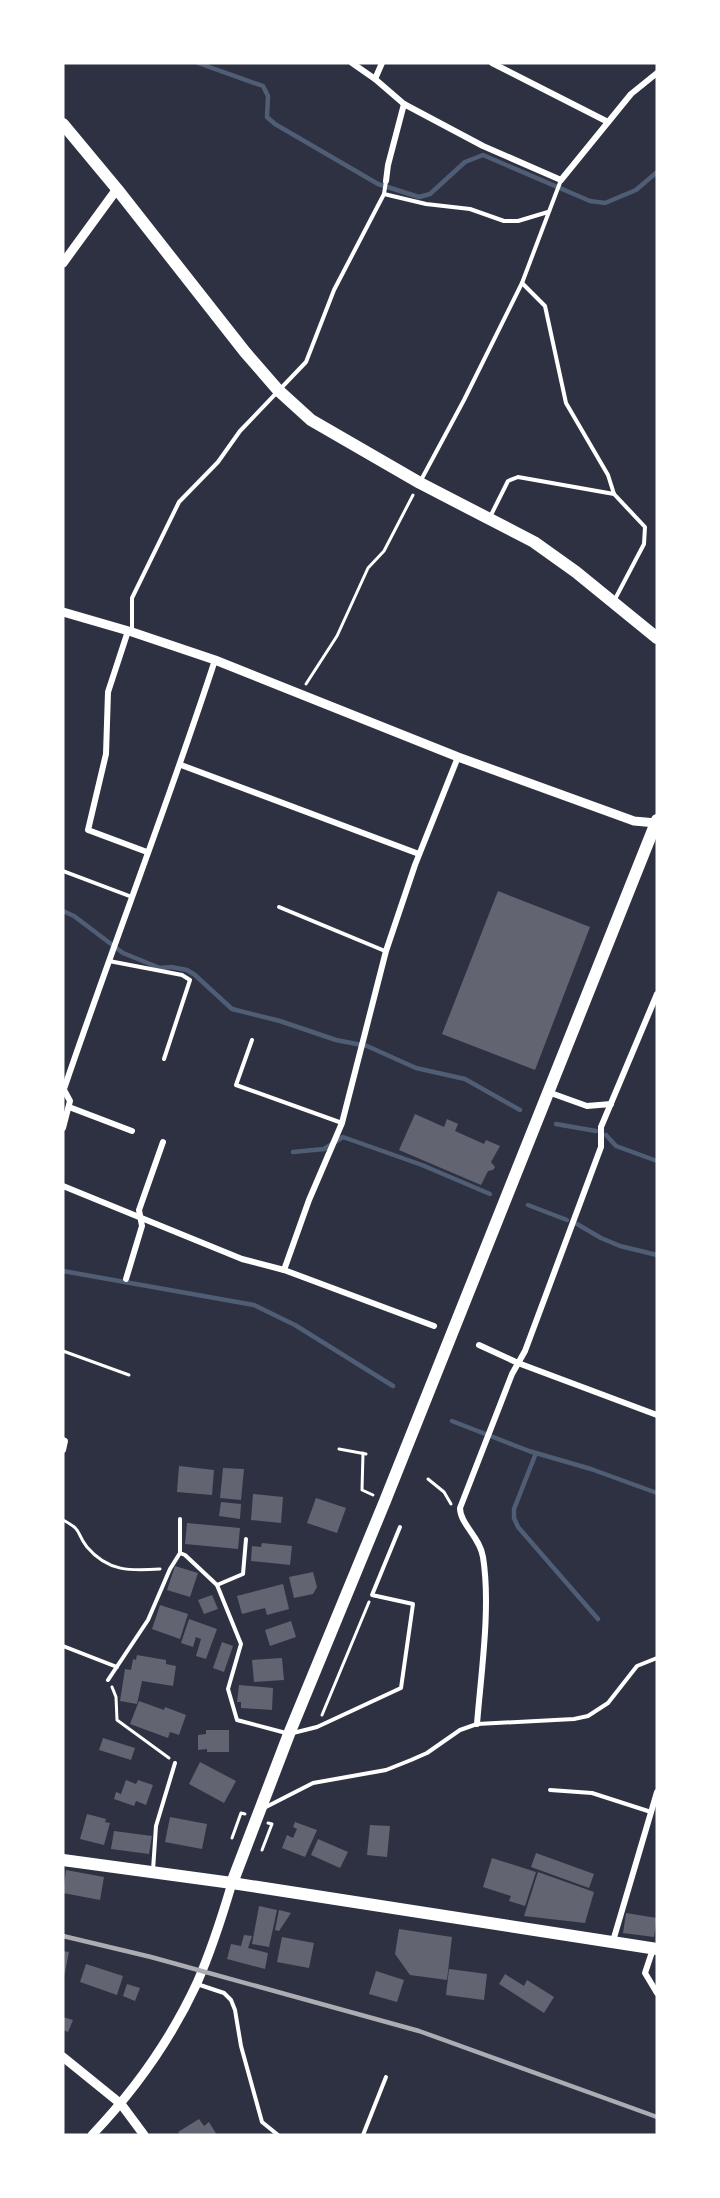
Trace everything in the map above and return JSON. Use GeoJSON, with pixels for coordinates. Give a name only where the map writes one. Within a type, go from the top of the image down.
{"type":"FeatureCollection","features":[{"type":"Feature","properties":{"kind":"main road"},"geometry":{"type":"LineString","coordinates":[[63,124],[245,352],[278,390],[311,420],[420,483],[534,542],[614,602],[657,638]]}},
{"type":"Feature","properties":{"kind":"main road"},"geometry":{"type":"LineString","coordinates":[[232,1883],[289,1734],[390,1490],[657,822]]}},
{"type":"Feature","properties":{"kind":"main road"},"geometry":{"type":"LineString","coordinates":[[63,1860],[232,1883],[655,1948]]}},
{"type":"Feature","properties":{"kind":"street"},"geometry":{"type":"LineString","coordinates":[[352,63],[375,78],[404,104],[483,146],[560,182],[631,94],[657,73]]}},
{"type":"Feature","properties":{"kind":"street"},"geometry":{"type":"LineString","coordinates":[[375,78],[382,63]]}},
{"type":"Feature","properties":{"kind":"street"},"geometry":{"type":"LineString","coordinates":[[492,63],[608,122]]}},
{"type":"Feature","properties":{"kind":"street"},"geometry":{"type":"LineString","coordinates":[[386,181],[404,104]]}},
{"type":"Feature","properties":{"kind":"street"},"geometry":{"type":"LineString","coordinates":[[63,263],[117,189]]}},
{"type":"Feature","properties":{"kind":"street"},"geometry":{"type":"LineString","coordinates":[[63,612],[130,631],[216,660],[458,757],[634,820],[657,822]]}},
{"type":"Feature","properties":{"kind":"street"},"geometry":{"type":"LineString","coordinates":[[130,631],[108,692],[106,754],[87,830],[147,852]]}},
{"type":"Feature","properties":{"kind":"street"},"geometry":{"type":"LineString","coordinates":[[63,1128],[70,1101],[63,1088],[147,852],[181,765],[216,660]]}},
{"type":"Feature","properties":{"kind":"street"},"geometry":{"type":"LineString","coordinates":[[284,1270],[309,1200],[342,1123],[386,951],[419,854],[458,757]]}},
{"type":"Feature","properties":{"kind":"street"},"geometry":{"type":"LineString","coordinates":[[181,765],[419,854]]}},
{"type":"Feature","properties":{"kind":"street"},"geometry":{"type":"LineString","coordinates":[[477,1724],[486,1588],[480,1544],[461,1518],[460,1511],[518,1363],[525,1351],[601,1147],[601,1127],[657,994]]}},
{"type":"Feature","properties":{"kind":"street"},"geometry":{"type":"LineString","coordinates":[[548,1092],[587,1106],[611,1104]]}},
{"type":"Feature","properties":{"kind":"street"},"geometry":{"type":"LineString","coordinates":[[69,1107],[132,1131]]}},
{"type":"Feature","properties":{"kind":"street"},"geometry":{"type":"LineString","coordinates":[[126,1279],[142,1226],[139,1210],[163,1142]]}},
{"type":"Feature","properties":{"kind":"street"},"geometry":{"type":"LineString","coordinates":[[63,1186],[242,1258],[284,1270],[434,1326]]}},
{"type":"Feature","properties":{"kind":"street"},"geometry":{"type":"LineString","coordinates":[[479,1345],[518,1363],[657,1415]]}},
{"type":"Feature","properties":{"kind":"street"},"geometry":{"type":"LineString","coordinates":[[63,1440],[65,1441],[63,1450]]}},
{"type":"Feature","properties":{"kind":"street"},"geometry":{"type":"LineString","coordinates":[[613,1941],[657,1792]]}},
{"type":"Feature","properties":{"kind":"street"},"geometry":{"type":"LineString","coordinates":[[92,2135],[121,2104],[171,2031],[197,1983],[232,1883]]}},
{"type":"Feature","properties":{"kind":"street"},"geometry":{"type":"LineString","coordinates":[[655,1948],[645,1973],[657,1994]]}},
{"type":"Feature","properties":{"kind":"street"},"geometry":{"type":"LineString","coordinates":[[63,2056],[121,2104],[144,2135]]}},
{"type":"Feature","properties":{"kind":"lane"},"geometry":{"type":"LineString","coordinates":[[130,631],[132,598],[179,502],[218,462],[240,431],[306,362],[334,290],[384,192],[386,181]]}},
{"type":"Feature","properties":{"kind":"lane"},"geometry":{"type":"LineString","coordinates":[[420,483],[522,283],[560,182]]}},
{"type":"Feature","properties":{"kind":"lane"},"geometry":{"type":"LineString","coordinates":[[384,192],[426,204],[470,209],[504,221],[518,221],[548,212]]}},
{"type":"Feature","properties":{"kind":"lane"},"geometry":{"type":"LineString","coordinates":[[522,283],[545,306],[566,403],[608,475],[614,494],[645,527],[644,544],[614,602]]}},
{"type":"Feature","properties":{"kind":"lane"},"geometry":{"type":"LineString","coordinates":[[489,518],[508,481],[518,477],[614,494]]}},
{"type":"Feature","properties":{"kind":"lane"},"geometry":{"type":"LineString","coordinates":[[63,871],[132,897]]}},
{"type":"Feature","properties":{"kind":"lane"},"geometry":{"type":"LineString","coordinates":[[279,907],[386,951]]}},
{"type":"Feature","properties":{"kind":"lane"},"geometry":{"type":"LineString","coordinates":[[108,961],[182,975],[190,980],[164,1059]]}},
{"type":"Feature","properties":{"kind":"lane"},"geometry":{"type":"LineString","coordinates":[[252,1040],[236,1085],[342,1123]]}},
{"type":"Feature","properties":{"kind":"lane"},"geometry":{"type":"LineString","coordinates":[[108,1680],[148,1620],[170,1569],[180,1553],[180,1519]]}},
{"type":"Feature","properties":{"kind":"lane"},"geometry":{"type":"LineString","coordinates":[[180,1553],[217,1585],[241,1644],[228,1689],[237,1720],[289,1734],[316,1727],[401,1688],[413,1604],[372,1595],[400,1527]]}},
{"type":"Feature","properties":{"kind":"lane"},"geometry":{"type":"LineString","coordinates":[[217,1585],[243,1574],[246,1539]]}},
{"type":"Feature","properties":{"kind":"lane"},"geometry":{"type":"LineString","coordinates":[[63,1646],[117,1667]]}},
{"type":"Feature","properties":{"kind":"lane"},"geometry":{"type":"LineString","coordinates":[[258,1812],[313,1783],[386,1770],[411,1760],[427,1753],[460,1730],[477,1724],[574,1719],[588,1716],[608,1703],[637,1666],[657,1658]]}},
{"type":"Feature","properties":{"kind":"lane"},"geometry":{"type":"LineString","coordinates":[[153,1872],[156,1826],[175,1763]]}},
{"type":"Feature","properties":{"kind":"lane"},"geometry":{"type":"LineString","coordinates":[[550,1790],[592,1793],[651,1812]]}},
{"type":"Feature","properties":{"kind":"lane"},"geometry":{"type":"LineString","coordinates":[[197,1983],[224,1994],[231,2000],[262,2122],[278,2135]]}},
{"type":"Feature","properties":{"kind":"lane"},"geometry":{"type":"LineString","coordinates":[[363,2135],[386,2077]]}},
{"type":"Feature","properties":{"kind":"path"},"geometry":{"type":"LineString","coordinates":[[299,694],[319,667],[337,636],[368,568],[384,551],[420,483]]}},
{"type":"Feature","properties":{"kind":"path"},"geometry":{"type":"LineString","coordinates":[[63,1351],[129,1375]]}},
{"type":"Feature","properties":{"kind":"path"},"geometry":{"type":"LineString","coordinates":[[339,1449],[365,1453],[362,1484]]}},
{"type":"Feature","properties":{"kind":"path"},"geometry":{"type":"LineString","coordinates":[[428,1479],[438,1485],[453,1508],[460,1511]]}},
{"type":"Feature","properties":{"kind":"path"},"geometry":{"type":"LineString","coordinates":[[63,1520],[78,1528],[87,1546],[103,1562],[121,1570],[170,1569]]}},
{"type":"Feature","properties":{"kind":"path"},"geometry":{"type":"LineString","coordinates":[[316,1727],[372,1595]]}},
{"type":"Feature","properties":{"kind":"path"},"geometry":{"type":"LineString","coordinates":[[108,1680],[116,1697],[117,1720],[175,1763]]}},
{"type":"Feature","properties":{"kind":"path"},"geometry":{"type":"LineString","coordinates":[[232,1838],[241,1813]]}},
{"type":"Feature","properties":{"kind":"path"},"geometry":{"type":"LineString","coordinates":[[262,1850],[272,1824]]}},
{"type":"Feature","properties":{"kind":"building"},"geometry":{"type":"Polygon","coordinates":[[[498,891],[590,927],[535,1070],[442,1034],[498,891]]]}},
{"type":"Feature","properties":{"kind":"building"},"geometry":{"type":"Polygon","coordinates":[[[415,1114],[444,1127],[447,1119],[458,1124],[455,1131],[484,1144],[486,1140],[500,1146],[491,1162],[495,1167],[488,1171],[481,1185],[399,1150],[415,1114]]]}},
{"type":"Feature","properties":{"kind":"building"},"geometry":{"type":"Polygon","coordinates":[[[179,1466],[214,1470],[212,1495],[177,1492],[179,1466]]]}},
{"type":"Feature","properties":{"kind":"building"},"geometry":{"type":"Polygon","coordinates":[[[223,1468],[244,1469],[241,1500],[220,1498],[223,1468]]]}},
{"type":"Feature","properties":{"kind":"building"},"geometry":{"type":"Polygon","coordinates":[[[253,1494],[283,1497],[281,1523],[251,1520],[253,1494]]]}},
{"type":"Feature","properties":{"kind":"building"},"geometry":{"type":"Polygon","coordinates":[[[316,1498],[346,1508],[337,1533],[307,1523],[316,1498]]]}},
{"type":"Feature","properties":{"kind":"building"},"geometry":{"type":"Polygon","coordinates":[[[221,1502],[241,1504],[240,1519],[219,1516],[221,1502]]]}},
{"type":"Feature","properties":{"kind":"building"},"geometry":{"type":"Polygon","coordinates":[[[187,1523],[240,1528],[238,1549],[185,1544],[187,1523]]]}},
{"type":"Feature","properties":{"kind":"building"},"geometry":{"type":"Polygon","coordinates":[[[262,1543],[292,1546],[290,1565],[251,1561],[252,1546],[261,1547],[262,1543]]]}},
{"type":"Feature","properties":{"kind":"building"},"geometry":{"type":"Polygon","coordinates":[[[175,1566],[198,1573],[190,1597],[167,1590],[175,1566]]]}},
{"type":"Feature","properties":{"kind":"building"},"geometry":{"type":"Polygon","coordinates":[[[313,1572],[317,1587],[313,1594],[294,1598],[289,1577],[313,1572]]]}},
{"type":"Feature","properties":{"kind":"building"},"geometry":{"type":"Polygon","coordinates":[[[283,1584],[289,1609],[267,1615],[265,1608],[242,1614],[237,1596],[283,1584]]]}},
{"type":"Feature","properties":{"kind":"building"},"geometry":{"type":"Polygon","coordinates":[[[212,1595],[218,1609],[204,1614],[198,1600],[212,1595]]]}},
{"type":"Feature","properties":{"kind":"building"},"geometry":{"type":"Polygon","coordinates":[[[160,1605],[188,1614],[180,1639],[152,1629],[160,1605]]]}},
{"type":"Feature","properties":{"kind":"building"},"geometry":{"type":"Polygon","coordinates":[[[189,1619],[217,1629],[206,1659],[196,1656],[201,1639],[196,1637],[193,1647],[181,1643],[189,1619]]]}},
{"type":"Feature","properties":{"kind":"building"},"geometry":{"type":"Polygon","coordinates":[[[291,1621],[296,1637],[270,1646],[265,1630],[291,1621]]]}},
{"type":"Feature","properties":{"kind":"building"},"geometry":{"type":"Polygon","coordinates":[[[222,1642],[233,1646],[224,1672],[213,1668],[222,1642]]]}},
{"type":"Feature","properties":{"kind":"building"},"geometry":{"type":"Polygon","coordinates":[[[137,1655],[166,1660],[166,1664],[176,1666],[173,1686],[142,1681],[137,1704],[120,1701],[125,1669],[131,1670],[133,1659],[136,1660],[137,1655]]]}},
{"type":"Feature","properties":{"kind":"building"},"geometry":{"type":"Polygon","coordinates":[[[282,1658],[284,1680],[254,1682],[252,1660],[282,1658]]]}},
{"type":"Feature","properties":{"kind":"building"},"geometry":{"type":"Polygon","coordinates":[[[239,1685],[273,1688],[272,1710],[241,1708],[241,1702],[237,1702],[239,1685]]]}},
{"type":"Feature","properties":{"kind":"building"},"geometry":{"type":"Polygon","coordinates":[[[139,1701],[186,1715],[179,1735],[170,1732],[168,1738],[130,1724],[139,1701]]]}},
{"type":"Feature","properties":{"kind":"building"},"geometry":{"type":"Polygon","coordinates":[[[206,1730],[229,1730],[229,1752],[198,1750],[198,1735],[206,1734],[206,1730]]]}},
{"type":"Feature","properties":{"kind":"building"},"geometry":{"type":"Polygon","coordinates":[[[103,1738],[135,1748],[131,1760],[99,1750],[103,1738]]]}},
{"type":"Feature","properties":{"kind":"building"},"geometry":{"type":"Polygon","coordinates":[[[200,1762],[236,1781],[224,1803],[189,1784],[200,1762]]]}},
{"type":"Feature","properties":{"kind":"building"},"geometry":{"type":"Polygon","coordinates":[[[126,1780],[136,1784],[138,1780],[153,1785],[146,1805],[136,1801],[134,1806],[114,1799],[116,1792],[121,1794],[126,1780]]]}},
{"type":"Feature","properties":{"kind":"building"},"geometry":{"type":"Polygon","coordinates":[[[87,1814],[106,1819],[105,1822],[110,1823],[104,1845],[80,1839],[87,1814]]]}},
{"type":"Feature","properties":{"kind":"building"},"geometry":{"type":"Polygon","coordinates":[[[170,1817],[207,1824],[202,1849],[165,1842],[170,1817]]]}},
{"type":"Feature","properties":{"kind":"building"},"geometry":{"type":"Polygon","coordinates":[[[295,1822],[317,1830],[305,1857],[282,1848],[287,1835],[293,1838],[297,1829],[293,1827],[295,1822]]]}},
{"type":"Feature","properties":{"kind":"building"},"geometry":{"type":"Polygon","coordinates":[[[370,1825],[390,1826],[387,1857],[367,1855],[370,1825]]]}},
{"type":"Feature","properties":{"kind":"building"},"geometry":{"type":"Polygon","coordinates":[[[114,1831],[152,1836],[149,1854],[111,1849],[114,1831]]]}},
{"type":"Feature","properties":{"kind":"building"},"geometry":{"type":"Polygon","coordinates":[[[318,1839],[348,1852],[340,1868],[311,1855],[318,1839]]]}},
{"type":"Feature","properties":{"kind":"building"},"geometry":{"type":"Polygon","coordinates":[[[536,1853],[594,1874],[589,1888],[531,1867],[536,1853]]]}},
{"type":"Feature","properties":{"kind":"building"},"geometry":{"type":"Polygon","coordinates":[[[492,1858],[536,1872],[525,1906],[509,1901],[511,1896],[483,1887],[492,1858]]]}},
{"type":"Feature","properties":{"kind":"building"},"geometry":{"type":"Polygon","coordinates":[[[66,1870],[104,1877],[100,1900],[63,1893],[66,1870]]]}},
{"type":"Feature","properties":{"kind":"building"},"geometry":{"type":"Polygon","coordinates":[[[538,1872],[594,1892],[585,1923],[524,1916],[538,1872]]]}},
{"type":"Feature","properties":{"kind":"building"},"geometry":{"type":"Polygon","coordinates":[[[259,1906],[277,1910],[269,1947],[252,1944],[259,1906]]]}},
{"type":"Feature","properties":{"kind":"building"},"geometry":{"type":"Polygon","coordinates":[[[279,1910],[291,1913],[279,1931],[275,1930],[279,1910]]]}},
{"type":"Feature","properties":{"kind":"building"},"geometry":{"type":"Polygon","coordinates":[[[626,1913],[657,1918],[654,1937],[623,1933],[626,1913]]]}},
{"type":"Feature","properties":{"kind":"building"},"geometry":{"type":"Polygon","coordinates":[[[399,1929],[452,1937],[447,1980],[410,1975],[395,1954],[399,1929]]]}},
{"type":"Feature","properties":{"kind":"building"},"geometry":{"type":"Polygon","coordinates":[[[244,1935],[252,1936],[248,1948],[268,1953],[265,1969],[227,1959],[231,1944],[241,1946],[244,1935]]]}},
{"type":"Feature","properties":{"kind":"building"},"geometry":{"type":"Polygon","coordinates":[[[282,1937],[314,1943],[309,1968],[277,1962],[282,1937]]]}},
{"type":"Feature","properties":{"kind":"building"},"geometry":{"type":"Polygon","coordinates":[[[63,1951],[69,1952],[64,1977],[63,1977],[63,1951]]]}},
{"type":"Feature","properties":{"kind":"building"},"geometry":{"type":"Polygon","coordinates":[[[86,1964],[123,1976],[117,1995],[80,1982],[86,1964]]]}},
{"type":"Feature","properties":{"kind":"building"},"geometry":{"type":"Polygon","coordinates":[[[449,1969],[487,1974],[484,2000],[446,1995],[449,1969]]]}},
{"type":"Feature","properties":{"kind":"building"},"geometry":{"type":"Polygon","coordinates":[[[376,1971],[404,1980],[397,2002],[369,1994],[376,1971]]]}},
{"type":"Feature","properties":{"kind":"building"},"geometry":{"type":"Polygon","coordinates":[[[505,1974],[524,1986],[527,1980],[554,1997],[544,2013],[499,1984],[505,1974]]]}},
{"type":"Feature","properties":{"kind":"building"},"geometry":{"type":"Polygon","coordinates":[[[127,1984],[140,1988],[135,2001],[123,1996],[127,1984]]]}},
{"type":"Feature","properties":{"kind":"building"},"geometry":{"type":"Polygon","coordinates":[[[63,2017],[73,2020],[68,2032],[63,2030],[63,2017]]]}},
{"type":"Feature","properties":{"kind":"building"},"geometry":{"type":"Polygon","coordinates":[[[199,2119],[204,2126],[209,2122],[217,2135],[180,2135],[178,2132],[199,2119]]]}},
{"type":"Feature","properties":{"kind":"waterway"},"geometry":{"type":"LineString","coordinates":[[198,63],[263,86],[268,96],[267,117],[275,124],[378,184],[419,197],[430,194],[465,162],[483,155],[590,201],[605,203],[636,190],[657,172]]}},
{"type":"Feature","properties":{"kind":"waterway"},"geometry":{"type":"LineString","coordinates":[[63,911],[74,916],[123,953],[160,968],[171,967],[187,970],[232,1009],[280,1021],[336,1040],[367,1046],[416,1068],[465,1079],[520,1110]]}},
{"type":"Feature","properties":{"kind":"waterway"},"geometry":{"type":"LineString","coordinates":[[556,1124],[596,1131]]}},
{"type":"Feature","properties":{"kind":"waterway"},"geometry":{"type":"LineString","coordinates":[[606,1135],[616,1146],[657,1161]]}},
{"type":"Feature","properties":{"kind":"waterway"},"geometry":{"type":"LineString","coordinates":[[293,1152],[324,1149],[343,1137],[422,1165],[490,1194]]}},
{"type":"Feature","properties":{"kind":"waterway"},"geometry":{"type":"LineString","coordinates":[[528,1205],[567,1220]]}},
{"type":"Feature","properties":{"kind":"waterway"},"geometry":{"type":"LineString","coordinates":[[577,1224],[620,1246],[657,1255]]}},
{"type":"Feature","properties":{"kind":"waterway"},"geometry":{"type":"LineString","coordinates":[[63,1271],[254,1305],[295,1325],[393,1386]]}},
{"type":"Feature","properties":{"kind":"waterway"},"geometry":{"type":"LineString","coordinates":[[452,1421],[529,1451],[591,1469],[657,1493]]}},
{"type":"Feature","properties":{"kind":"waterway"},"geometry":{"type":"LineString","coordinates":[[536,1453],[514,1509],[514,1518],[518,1527],[598,1619]]}},
{"type":"Feature","properties":{"kind":"railway"},"geometry":{"type":"LineString","coordinates":[[63,1936],[151,1957],[419,2031],[657,2117]]}}]}
